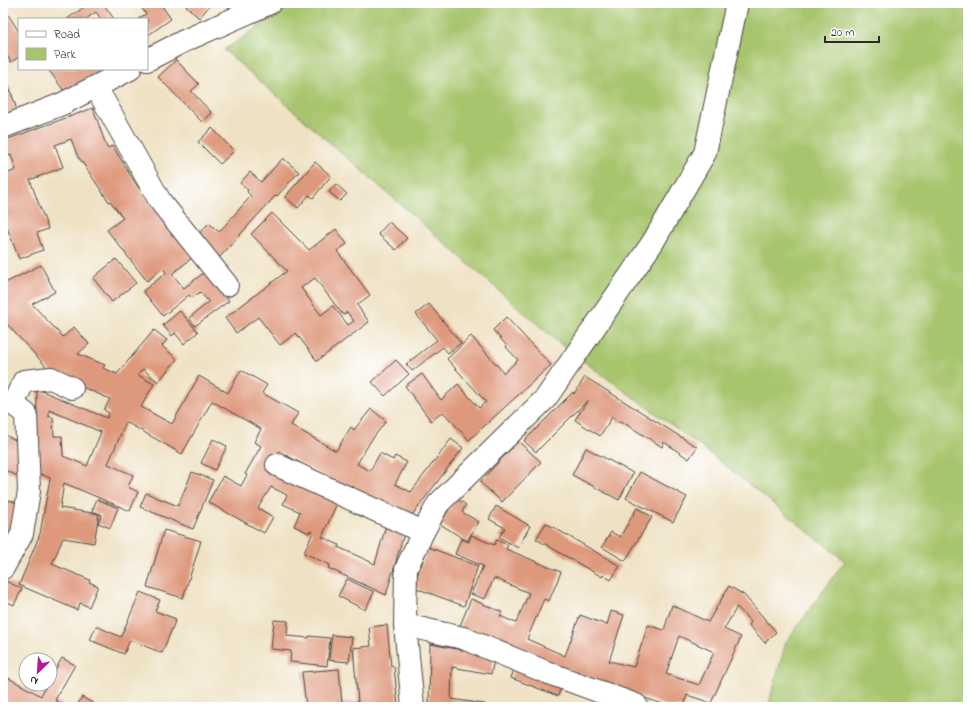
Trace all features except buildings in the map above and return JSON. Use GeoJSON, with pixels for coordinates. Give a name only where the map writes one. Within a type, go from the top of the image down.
{"type":"FeatureCollection","features":[{"type":"Feature","properties":{"kind":"street"},"geometry":{"type":"LineString","coordinates":[[148,59],[184,41],[270,3]]}},
{"type":"Feature","properties":{"kind":"street"},"geometry":{"type":"LineString","coordinates":[[413,707],[405,625],[406,570],[423,532],[438,504],[546,398],[653,242],[705,153],[737,3]]}},
{"type":"Feature","properties":{"kind":"street"},"geometry":{"type":"LineString","coordinates":[[3,127],[62,104],[128,70]]}},
{"type":"Feature","properties":{"kind":"street"},"geometry":{"type":"LineString","coordinates":[[96,87],[160,201],[227,285]]}},
{"type":"Feature","properties":{"kind":"street"},"geometry":{"type":"LineString","coordinates":[[3,568],[22,534],[29,491],[26,414],[8,404],[24,381],[50,378],[72,388]]}},
{"type":"Feature","properties":{"kind":"street"},"geometry":{"type":"LineString","coordinates":[[276,466],[423,532]]}},
{"type":"Feature","properties":{"kind":"street"},"geometry":{"type":"LineString","coordinates":[[405,625],[463,638],[546,672],[636,705]]}},
{"type":"Feature","properties":{"kind":"green space"},"geometry":{"type":"Polygon","coordinates":[[[294,3],[968,3],[968,707],[768,707],[786,642],[845,561],[702,447],[560,344],[224,50],[294,3]]]}}]}
